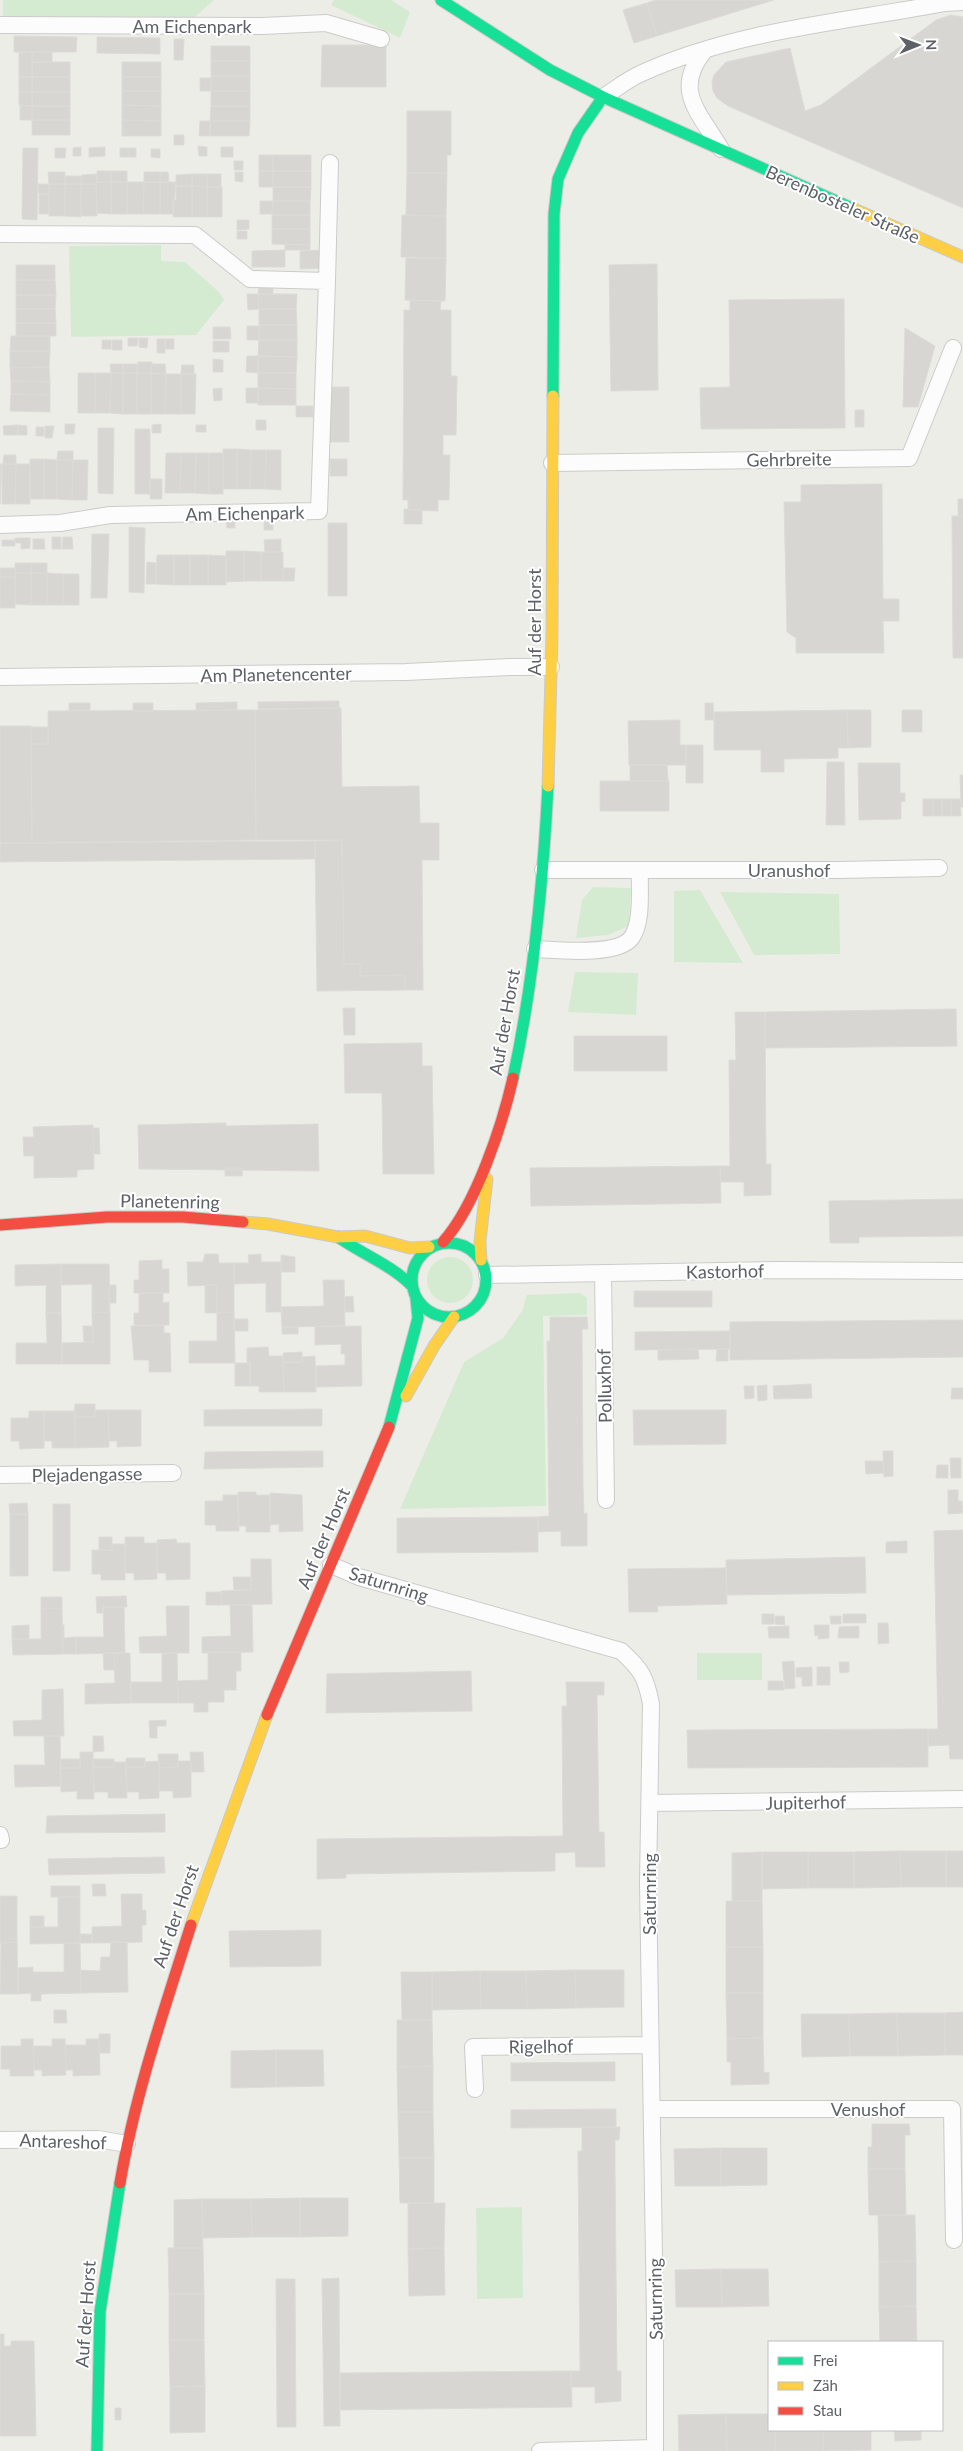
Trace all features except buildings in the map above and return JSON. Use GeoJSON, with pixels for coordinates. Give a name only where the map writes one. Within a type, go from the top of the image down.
{"type":"FeatureCollection","features":[{"type":"Feature","properties":{"kind":"street","name":"Berenbosteler Straße"},"geometry":{"type":"LineString","coordinates":[[441,0],[550,70],[603,97],[722,152],[963,257]]}},
{"type":"Feature","properties":{"kind":"street"},"geometry":{"type":"LineString","coordinates":[[603,97],[641,73],[705,50],[773,31],[945,3],[963,2]]}},
{"type":"Feature","properties":{"kind":"street","name":"Am Eichenpark"},"geometry":{"type":"LineString","coordinates":[[0,25],[263,26],[326,22],[381,39]]}},
{"type":"Feature","properties":{"kind":"street"},"geometry":{"type":"LineString","coordinates":[[705,50],[693,64],[689,83],[689,95],[722,152]]}},
{"type":"Feature","properties":{"kind":"street","name":"Auf der Horst"},"geometry":{"type":"LineString","coordinates":[[443,1242],[453,1232],[490,1153],[508,1092],[522,1032],[534,949],[543,870],[551,667],[554,214],[558,179],[578,133],[603,97]]}},
{"type":"Feature","properties":{"kind":"street","name":"Am Eichenpark"},"geometry":{"type":"LineString","coordinates":[[0,525],[60,523],[110,515],[319,511],[330,163]]}},
{"type":"Feature","properties":{"kind":"street"},"geometry":{"type":"LineString","coordinates":[[0,234],[195,235],[250,279],[327,281]]}},
{"type":"Feature","properties":{"kind":"street","name":"Gehrbreite"},"geometry":{"type":"LineString","coordinates":[[552,463],[909,458],[953,348]]}},
{"type":"Feature","properties":{"kind":"street","name":"Am Planetencenter"},"geometry":{"type":"LineString","coordinates":[[0,677],[406,672],[510,666],[551,667]]}},
{"type":"Feature","properties":{"kind":"street","name":"Uranushof"},"geometry":{"type":"LineString","coordinates":[[543,870],[939,868]]}},
{"type":"Feature","properties":{"kind":"street"},"geometry":{"type":"LineString","coordinates":[[534,949],[600,950],[623,945],[632,938],[636,928],[640,871]]}},
{"type":"Feature","properties":{"kind":"street","name":"Auf der Horst"},"geometry":{"type":"LineString","coordinates":[[484,1268],[482,1214],[490,1153]]}},
{"type":"Feature","properties":{"kind":"street","name":"Planetenring"},"geometry":{"type":"LineString","coordinates":[[0,1225],[107,1217],[182,1217],[268,1224],[338,1237],[365,1236],[410,1248],[429,1247]]}},
{"type":"Feature","properties":{"kind":"street","name":"Planetenring"},"geometry":{"type":"LineString","coordinates":[[338,1237],[359,1252],[400,1274],[411,1285]]}},
{"type":"Feature","properties":{"kind":"street"},"geometry":{"type":"LineString","coordinates":[[443,1242],[458,1243],[471,1249],[484,1268],[485,1289],[479,1302],[468,1312],[454,1317],[440,1316],[426,1310],[416,1299],[411,1285],[412,1270],[418,1257],[429,1247],[443,1242]]}},
{"type":"Feature","properties":{"kind":"street","name":"Kastorhof"},"geometry":{"type":"LineString","coordinates":[[484,1268],[603,1273],[963,1271]]}},
{"type":"Feature","properties":{"kind":"street","name":"Polluxhof"},"geometry":{"type":"LineString","coordinates":[[603,1273],[606,1500]]}},
{"type":"Feature","properties":{"kind":"street","name":"Auf der Horst"},"geometry":{"type":"LineString","coordinates":[[392,1419],[418,1318],[416,1299]]}},
{"type":"Feature","properties":{"kind":"street","name":"Auf der Horst"},"geometry":{"type":"LineString","coordinates":[[96,2451],[100,2312],[110,2233],[126,2144],[156,2035],[200,1896],[265,1719],[392,1419],[434,1346],[454,1317]]}},
{"type":"Feature","properties":{"kind":"street","name":"Plejadengasse"},"geometry":{"type":"LineString","coordinates":[[0,1475],[173,1473]]}},
{"type":"Feature","properties":{"kind":"street","name":"Saturnring"},"geometry":{"type":"LineString","coordinates":[[331,1565],[359,1577],[621,1651],[637,1666],[647,1681],[651,1704],[650,2045],[655,2450]]}},
{"type":"Feature","properties":{"kind":"street","name":"Jupiterhof"},"geometry":{"type":"LineString","coordinates":[[650,1803],[963,1799]]}},
{"type":"Feature","properties":{"kind":"street","name":"Rigelhof"},"geometry":{"type":"LineString","coordinates":[[475,2088],[473,2047],[650,2045]]}},
{"type":"Feature","properties":{"kind":"street","name":"Venushof"},"geometry":{"type":"LineString","coordinates":[[652,2110],[952,2109],[954,2240]]}},
{"type":"Feature","properties":{"kind":"street","name":"Antareshof"},"geometry":{"type":"LineString","coordinates":[[0,2140],[98,2139],[126,2144]]}},
{"type":"Feature","properties":{"kind":"street"},"geometry":{"type":"LineString","coordinates":[[540,2451],[655,2450]]}},
{"type":"Feature","properties":{"kind":"green space"},"geometry":{"type":"Polygon","coordinates":[[[3,0],[214,0],[195,17],[205,24],[3,18],[3,0]]]}},
{"type":"Feature","properties":{"kind":"green space"},"geometry":{"type":"Polygon","coordinates":[[[334,0],[391,0],[410,12],[400,38],[331,5],[334,0]]]}},
{"type":"Feature","properties":{"kind":"green space"},"geometry":{"type":"Polygon","coordinates":[[[161,245],[161,261],[185,262],[219,292],[224,300],[196,335],[71,337],[69,246],[161,245]]]}},
{"type":"Feature","properties":{"kind":"green space"},"geometry":{"type":"Polygon","coordinates":[[[593,887],[631,888],[629,926],[608,935],[576,938],[582,900],[593,887]]]}},
{"type":"Feature","properties":{"kind":"green space"},"geometry":{"type":"Polygon","coordinates":[[[700,890],[743,963],[674,962],[674,891],[700,890]]]}},
{"type":"Feature","properties":{"kind":"green space"},"geometry":{"type":"Polygon","coordinates":[[[720,892],[839,894],[840,954],[754,955],[720,892]]]}},
{"type":"Feature","properties":{"kind":"green space"},"geometry":{"type":"Polygon","coordinates":[[[575,972],[638,973],[636,1015],[568,1012],[575,972]]]}},
{"type":"Feature","properties":{"kind":"green space"},"geometry":{"type":"Polygon","coordinates":[[[445,1257],[455,1257],[469,1267],[473,1280],[469,1293],[463,1299],[455,1303],[445,1303],[431,1293],[427,1285],[427,1275],[437,1261],[445,1257]]]}},
{"type":"Feature","properties":{"kind":"green space"},"geometry":{"type":"Polygon","coordinates":[[[580,1293],[587,1298],[587,1315],[543,1316],[546,1506],[400,1509],[464,1362],[503,1338],[522,1311],[527,1295],[580,1293]]]}},
{"type":"Feature","properties":{"kind":"green space"},"geometry":{"type":"Polygon","coordinates":[[[697,1653],[762,1653],[762,1680],[697,1680],[697,1653]]]}},
{"type":"Feature","properties":{"kind":"green space"},"geometry":{"type":"Polygon","coordinates":[[[522,2207],[523,2298],[477,2299],[476,2208],[522,2207]]]}},
{"type":"Feature","properties":{"kind":"traffic: fast"},"geometry":{"type":"LineString","coordinates":[[441,0],[550,70],[603,97],[854,209]]}},
{"type":"Feature","properties":{"kind":"traffic: fast"},"geometry":{"type":"LineString","coordinates":[[553,396],[554,214],[558,179],[578,133],[603,97]]}},
{"type":"Feature","properties":{"kind":"traffic: fast"},"geometry":{"type":"LineString","coordinates":[[513,1078],[532,969],[548,786]]}},
{"type":"Feature","properties":{"kind":"traffic: fast"},"geometry":{"type":"LineString","coordinates":[[338,1237],[395,1271],[411,1285]]}},
{"type":"Feature","properties":{"kind":"traffic: fast"},"geometry":{"type":"LineString","coordinates":[[442,1243],[456,1243],[470,1249],[480,1259],[486,1273],[486,1280],[484,1294],[470,1311],[456,1317],[442,1317],[428,1311],[418,1301],[412,1287],[412,1273],[418,1259],[428,1249],[442,1243]]}},
{"type":"Feature","properties":{"kind":"traffic: fast"},"geometry":{"type":"LineString","coordinates":[[389,1427],[418,1318],[416,1299]]}},
{"type":"Feature","properties":{"kind":"traffic: fast"},"geometry":{"type":"LineString","coordinates":[[97,2451],[100,2312],[120,2183]]}},
{"type":"Feature","properties":{"kind":"traffic: slow"},"geometry":{"type":"LineString","coordinates":[[854,209],[963,257]]}},
{"type":"Feature","properties":{"kind":"traffic: slow"},"geometry":{"type":"LineString","coordinates":[[548,786],[552,636],[553,396]]}},
{"type":"Feature","properties":{"kind":"traffic: slow"},"geometry":{"type":"LineString","coordinates":[[481,1260],[480,1241],[487,1179]]}},
{"type":"Feature","properties":{"kind":"traffic: slow"},"geometry":{"type":"LineString","coordinates":[[243,1222],[268,1224],[338,1237],[365,1236],[410,1248],[429,1247]]}},
{"type":"Feature","properties":{"kind":"traffic: slow"},"geometry":{"type":"LineString","coordinates":[[406,1396],[434,1346],[454,1317]]}},
{"type":"Feature","properties":{"kind":"traffic: slow"},"geometry":{"type":"LineString","coordinates":[[191,1925],[267,1715]]}},
{"type":"Feature","properties":{"kind":"traffic: jam"},"geometry":{"type":"LineString","coordinates":[[443,1242],[455,1226],[477,1187],[495,1141],[513,1078]]}},
{"type":"Feature","properties":{"kind":"traffic: jam"},"geometry":{"type":"LineString","coordinates":[[0,1225],[107,1217],[183,1217],[243,1222]]}},
{"type":"Feature","properties":{"kind":"traffic: jam"},"geometry":{"type":"LineString","coordinates":[[267,1715],[389,1427]]}},
{"type":"Feature","properties":{"kind":"traffic: jam"},"geometry":{"type":"LineString","coordinates":[[120,2183],[142,2085],[191,1925]]}}]}
